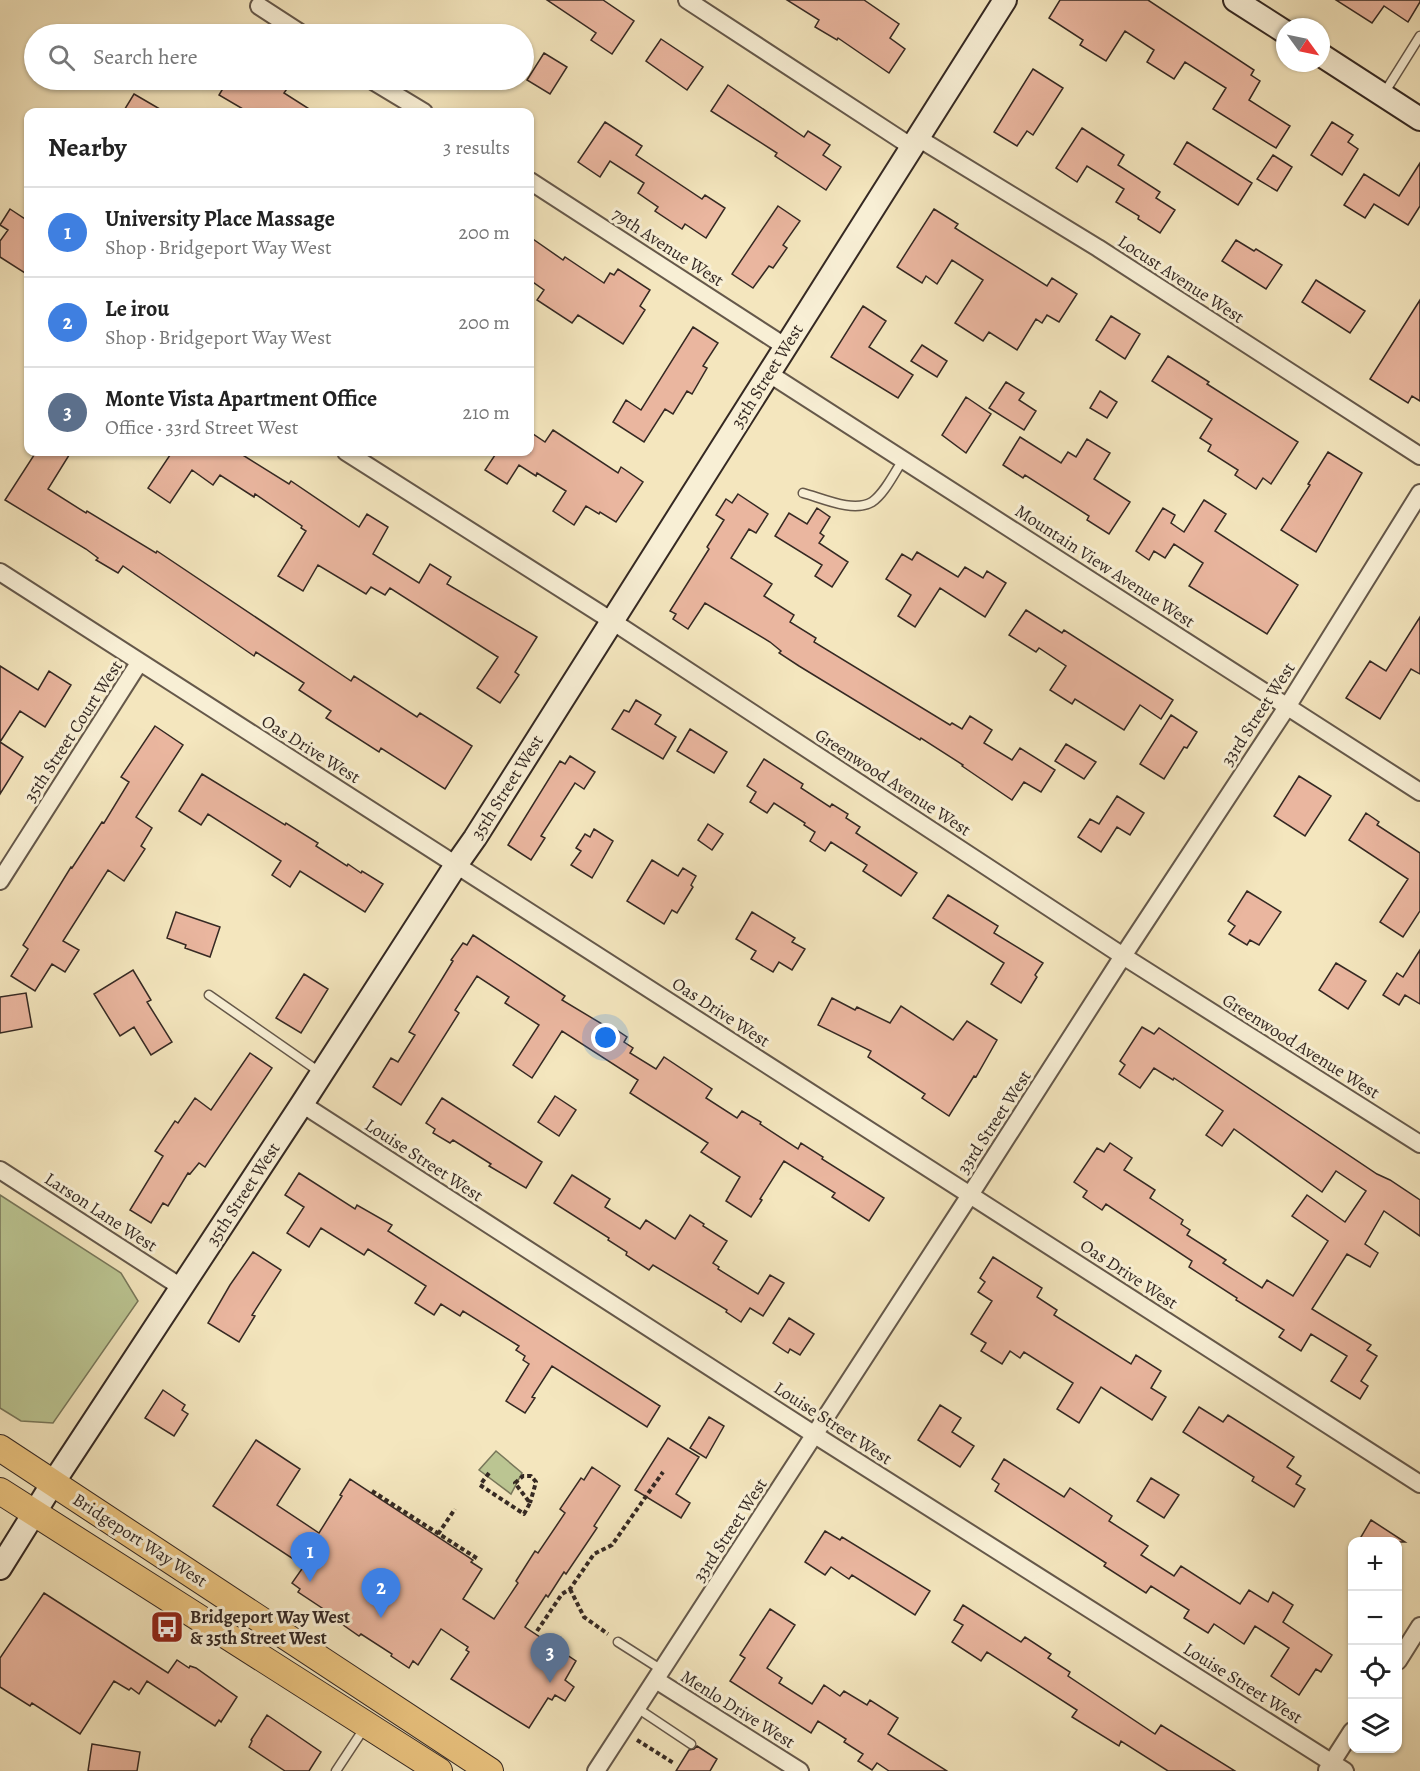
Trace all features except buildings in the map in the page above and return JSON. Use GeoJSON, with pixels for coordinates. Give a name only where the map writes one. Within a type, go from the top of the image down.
{"type":"FeatureCollection","features":[{"type":"Feature","properties":{"kind":"main road","name":"Bridgeport Way West"},"geometry":{"type":"LineString","coordinates":[[0,1448],[490,1771]]}},
{"type":"Feature","properties":{"kind":"main road","name":"Bridgeport Way West"},"geometry":{"type":"LineString","coordinates":[[0,1491],[367,1725],[425,1767]]}},
{"type":"Feature","properties":{"kind":"street","name":"Locust Avenue West"},"geometry":{"type":"LineString","coordinates":[[687,0],[915,143],[1098,248],[1420,456]]}},
{"type":"Feature","properties":{"kind":"street","name":"35th Street West"},"geometry":{"type":"LineString","coordinates":[[0,1568],[53,1483],[456,865],[476,838],[1005,0]]}},
{"type":"Feature","properties":{"kind":"street"},"geometry":{"type":"LineString","coordinates":[[1235,0],[1276,26]]}},
{"type":"Feature","properties":{"kind":"street"},"geometry":{"type":"LineString","coordinates":[[259,6],[287,24]]}},
{"type":"Feature","properties":{"kind":"street"},"geometry":{"type":"LineString","coordinates":[[1330,61],[1420,119]]}},
{"type":"Feature","properties":{"kind":"street"},"geometry":{"type":"LineString","coordinates":[[388,90],[418,108]]}},
{"type":"Feature","properties":{"kind":"street","name":"79th Avenue West"},"geometry":{"type":"LineString","coordinates":[[534,184],[786,347]]}},
{"type":"Feature","properties":{"kind":"street","name":"Mountain View Avenue West"},"geometry":{"type":"LineString","coordinates":[[768,373],[1420,792]]}},
{"type":"Feature","properties":{"kind":"street","name":"Greenwood Avenue West"},"geometry":{"type":"LineString","coordinates":[[352,456],[612,621],[1123,956],[1420,1144]]}},
{"type":"Feature","properties":{"kind":"street","name":"33rd Street West"},"geometry":{"type":"LineString","coordinates":[[596,1771],[1123,956],[1287,707],[1420,493]]}},
{"type":"Feature","properties":{"kind":"street","name":"Oas Drive West"},"geometry":{"type":"LineString","coordinates":[[0,572],[1420,1484]]}},
{"type":"Feature","properties":{"kind":"street","name":"35th Street Court West"},"geometry":{"type":"LineString","coordinates":[[0,881],[139,663]]}},
{"type":"Feature","properties":{"kind":"street","name":"Louise Street West"},"geometry":{"type":"LineString","coordinates":[[302,1104],[1334,1768]]}},
{"type":"Feature","properties":{"kind":"street","name":"Larson Lane West"},"geometry":{"type":"LineString","coordinates":[[0,1170],[182,1287]]}},
{"type":"Feature","properties":{"kind":"street"},"geometry":{"type":"LineString","coordinates":[[1402,1655],[1420,1626]]}},
{"type":"Feature","properties":{"kind":"street","name":"Menlo Drive West"},"geometry":{"type":"LineString","coordinates":[[659,1675],[800,1771]]}},
{"type":"Feature","properties":{"kind":"street"},"geometry":{"type":"LineString","coordinates":[[1334,1768],[1348,1741]]}},
{"type":"Feature","properties":{"kind":"lane"},"geometry":{"type":"LineString","coordinates":[[1383,95],[1420,36]]}},
{"type":"Feature","properties":{"kind":"lane"},"geometry":{"type":"LineString","coordinates":[[803,493],[861,506],[873,501],[903,459]]}},
{"type":"Feature","properties":{"kind":"lane"},"geometry":{"type":"LineString","coordinates":[[209,995],[322,1073]]}},
{"type":"Feature","properties":{"kind":"lane"},"geometry":{"type":"LineString","coordinates":[[618,1642],[659,1675]]}},
{"type":"Feature","properties":{"kind":"lane"},"geometry":{"type":"LineString","coordinates":[[637,1708],[691,1744]]}},
{"type":"Feature","properties":{"kind":"lane"},"geometry":{"type":"LineString","coordinates":[[336,1771],[367,1725]]}},
{"type":"Feature","properties":{"kind":"path"},"geometry":{"type":"LineString","coordinates":[[537,1631],[562,1594],[570,1589],[594,1554],[612,1545],[663,1472]]}},
{"type":"Feature","properties":{"kind":"path"},"geometry":{"type":"LineString","coordinates":[[489,1473],[480,1485],[524,1514],[530,1503],[536,1482],[531,1476],[523,1476],[515,1483],[530,1503]]}},
{"type":"Feature","properties":{"kind":"path"},"geometry":{"type":"LineString","coordinates":[[372,1491],[478,1559]]}},
{"type":"Feature","properties":{"kind":"path"},"geometry":{"type":"LineString","coordinates":[[438,1534],[455,1509]]}},
{"type":"Feature","properties":{"kind":"path"},"geometry":{"type":"LineString","coordinates":[[570,1589],[584,1617],[618,1642]]}},
{"type":"Feature","properties":{"kind":"path"},"geometry":{"type":"LineString","coordinates":[[622,1731],[675,1764]]}},
{"type":"Feature","properties":{"kind":"green space"},"geometry":{"type":"Polygon","coordinates":[[[0,1195],[121,1273],[138,1301],[53,1423],[21,1421],[0,1408],[0,1195]]]}},
{"type":"Feature","properties":{"kind":"green space"},"geometry":{"type":"Polygon","coordinates":[[[496,1451],[522,1473],[511,1494],[479,1470],[496,1451]]]}},
{"type":"Feature","properties":{"kind":"place","name":"University Place Massage"},"geometry":{"type":"Point","coordinates":[310,1582]}},
{"type":"Feature","properties":{"kind":"place","name":"Le irou"},"geometry":{"type":"Point","coordinates":[381,1618]}},
{"type":"Feature","properties":{"kind":"place","name":"Bridgeport Way West & 35th Street West"},"geometry":{"type":"Point","coordinates":[167,1627]}},
{"type":"Feature","properties":{"kind":"place","name":"Monte Vista Apartment Office"},"geometry":{"type":"Point","coordinates":[550,1683]}}]}
